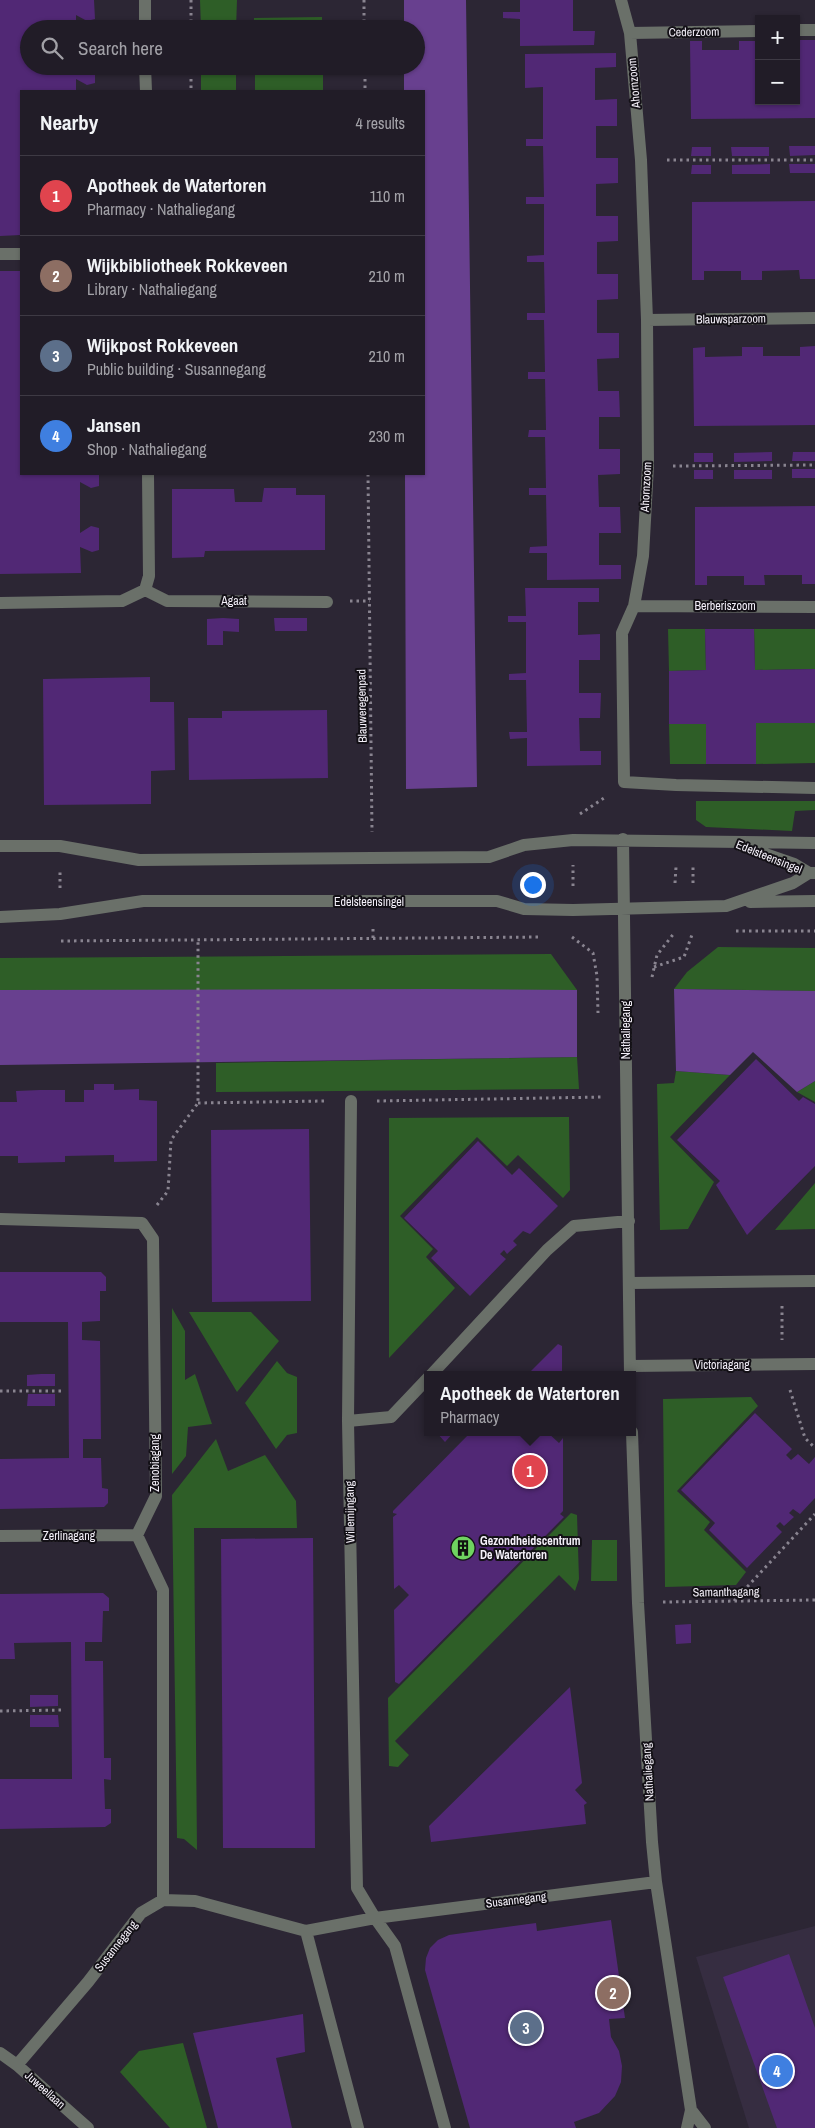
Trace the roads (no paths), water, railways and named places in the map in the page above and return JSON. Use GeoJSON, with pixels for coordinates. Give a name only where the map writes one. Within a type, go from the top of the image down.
{"type":"FeatureCollection","features":[{"type":"Feature","properties":{"kind":"street"},"geometry":{"type":"LineString","coordinates":[[145,0],[145,20]]}},
{"type":"Feature","properties":{"kind":"street","name":"Ahornzoom"},"geometry":{"type":"LineString","coordinates":[[621,0],[630,33],[641,160],[647,320],[648,466],[643,556],[634,606],[622,633],[624,782],[815,788]]}},
{"type":"Feature","properties":{"kind":"street"},"geometry":{"type":"LineString","coordinates":[[800,30],[815,30]]}},
{"type":"Feature","properties":{"kind":"street","name":"Cederzoom"},"geometry":{"type":"LineString","coordinates":[[630,33],[755,31]]}},
{"type":"Feature","properties":{"kind":"street"},"geometry":{"type":"LineString","coordinates":[[145,75],[146,90]]}},
{"type":"Feature","properties":{"kind":"street"},"geometry":{"type":"LineString","coordinates":[[0,254],[20,254]]}},
{"type":"Feature","properties":{"kind":"street","name":"Blauwsparzoom"},"geometry":{"type":"LineString","coordinates":[[647,320],[815,318]]}},
{"type":"Feature","properties":{"kind":"street"},"geometry":{"type":"LineString","coordinates":[[0,603],[122,601],[145,590],[149,576],[148,475]]}},
{"type":"Feature","properties":{"kind":"street","name":"Agaat"},"geometry":{"type":"LineString","coordinates":[[145,590],[167,601],[327,602]]}},
{"type":"Feature","properties":{"kind":"street","name":"Berberiszoom"},"geometry":{"type":"LineString","coordinates":[[634,606],[815,607]]}},
{"type":"Feature","properties":{"kind":"street","name":"Edelsteensingel"},"geometry":{"type":"LineString","coordinates":[[0,846],[60,846],[139,860],[489,857],[524,845],[573,840],[623,839],[815,843]]}},
{"type":"Feature","properties":{"kind":"street","name":"Nathaliegang"},"geometry":{"type":"LineString","coordinates":[[623,839],[630,1370]]}},
{"type":"Feature","properties":{"kind":"street","name":"Edelsteensingel"},"geometry":{"type":"LineString","coordinates":[[729,841],[794,864],[812,873]]}},
{"type":"Feature","properties":{"kind":"street","name":"Edelsteensingel"},"geometry":{"type":"LineString","coordinates":[[0,917],[60,914],[144,901],[497,901],[524,909],[624,910],[726,906],[793,883],[812,873]]}},
{"type":"Feature","properties":{"kind":"street","name":"Edelsteensingel"},"geometry":{"type":"LineString","coordinates":[[737,902],[815,902]]}},
{"type":"Feature","properties":{"kind":"street","name":"Willemijngang"},"geometry":{"type":"LineString","coordinates":[[351,1101],[348,1421],[357,1888],[375,1918]]}},
{"type":"Feature","properties":{"kind":"street","name":"Zenobiagang"},"geometry":{"type":"LineString","coordinates":[[0,1219],[142,1222],[153,1239],[156,1496],[137,1535]]}},
{"type":"Feature","properties":{"kind":"street"},"geometry":{"type":"LineString","coordinates":[[435,1371],[547,1250],[574,1226],[629,1221]]}},
{"type":"Feature","properties":{"kind":"street"},"geometry":{"type":"LineString","coordinates":[[630,1283],[815,1280]]}},
{"type":"Feature","properties":{"kind":"street","name":"Victoriagang"},"geometry":{"type":"LineString","coordinates":[[630,1370],[815,1364]]}},
{"type":"Feature","properties":{"kind":"street"},"geometry":{"type":"LineString","coordinates":[[348,1421],[391,1417],[424,1382]]}},
{"type":"Feature","properties":{"kind":"street","name":"Nathaliegang"},"geometry":{"type":"LineString","coordinates":[[632,1436],[638,1603],[652,1842],[656,1882],[691,2110],[687,2128]]}},
{"type":"Feature","properties":{"kind":"street"},"geometry":{"type":"LineString","coordinates":[[137,1535],[163,1590],[163,1900]]}},
{"type":"Feature","properties":{"kind":"street","name":"Zerlinagang"},"geometry":{"type":"LineString","coordinates":[[0,1536],[137,1535]]}},
{"type":"Feature","properties":{"kind":"street","name":"Susannegang"},"geometry":{"type":"LineString","coordinates":[[17,2065],[88,1982],[141,1912],[163,1900],[195,1901],[306,1931],[375,1918],[656,1882]]}},
{"type":"Feature","properties":{"kind":"street"},"geometry":{"type":"LineString","coordinates":[[375,1918],[395,1946],[445,2128]]}},
{"type":"Feature","properties":{"kind":"street"},"geometry":{"type":"LineString","coordinates":[[306,1931],[358,2128]]}},
{"type":"Feature","properties":{"kind":"street","name":"Juweellaan"},"geometry":{"type":"LineString","coordinates":[[0,2053],[17,2065],[88,2128]]}},
{"type":"Feature","properties":{"kind":"street","name":"Nathaliegang"},"geometry":{"type":"LineString","coordinates":[[691,2110],[704,2128]]}},
{"type":"Feature","properties":{"kind":"place","name":"Apotheek de Watertoren"},"geometry":{"type":"Point","coordinates":[530,1471]}},
{"type":"Feature","properties":{"kind":"place","name":"Gezondheidscentrum De Watertoren"},"geometry":{"type":"Point","coordinates":[463,1548]}},
{"type":"Feature","properties":{"kind":"place","name":"Wijkbibliotheek Rokkeveen"},"geometry":{"type":"Point","coordinates":[613,1993]}},
{"type":"Feature","properties":{"kind":"place","name":"Wijkpost Rokkeveen"},"geometry":{"type":"Point","coordinates":[526,2028]}},
{"type":"Feature","properties":{"kind":"place","name":"Jansen"},"geometry":{"type":"Point","coordinates":[777,2071]}}]}
